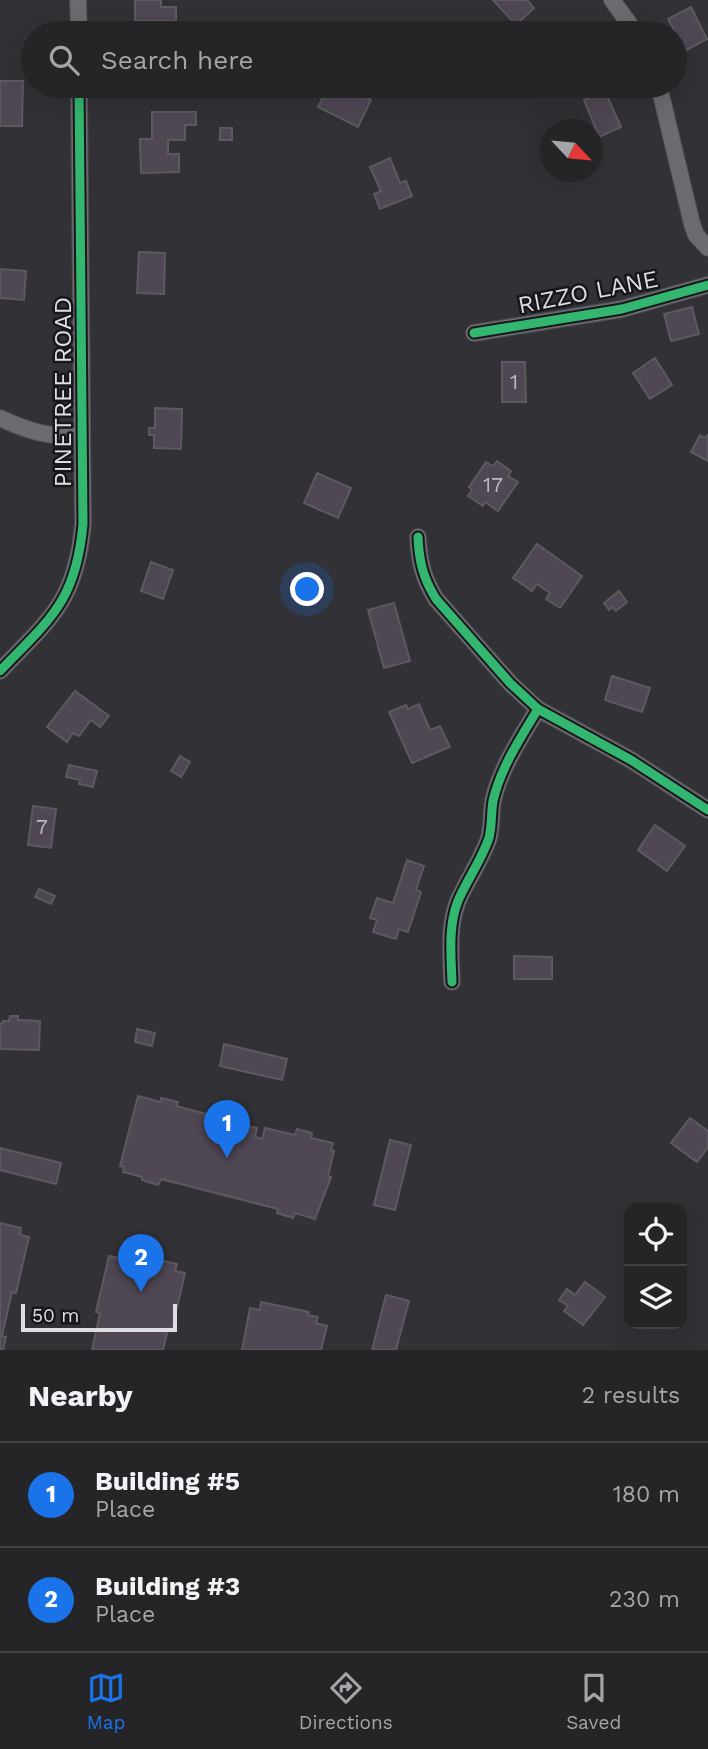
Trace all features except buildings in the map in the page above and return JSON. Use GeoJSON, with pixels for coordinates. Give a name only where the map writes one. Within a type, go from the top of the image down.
{"type":"FeatureCollection","features":[{"type":"Feature","properties":{"kind":"street"},"geometry":{"type":"LineString","coordinates":[[78,0],[79,21]]}},
{"type":"Feature","properties":{"kind":"street"},"geometry":{"type":"LineString","coordinates":[[612,0],[627,21]]}},
{"type":"Feature","properties":{"kind":"street","name":"PINETREE ROAD"},"geometry":{"type":"LineString","coordinates":[[0,671],[57,610],[68,591],[76,569],[83,524],[79,98]]}},
{"type":"Feature","properties":{"kind":"street"},"geometry":{"type":"LineString","coordinates":[[662,98],[692,224],[696,234],[708,248]]}},
{"type":"Feature","properties":{"kind":"street","name":"RIZZO LANE"},"geometry":{"type":"LineString","coordinates":[[474,333],[622,309],[708,285]]}},
{"type":"Feature","properties":{"kind":"street"},"geometry":{"type":"LineString","coordinates":[[0,418],[46,436],[82,436]]}},
{"type":"Feature","properties":{"kind":"street"},"geometry":{"type":"LineString","coordinates":[[418,537],[421,569],[426,584],[510,683],[538,709],[631,760],[708,810]]}},
{"type":"Feature","properties":{"kind":"street"},"geometry":{"type":"LineString","coordinates":[[452,982],[452,925],[458,900],[487,842],[497,789],[512,753],[538,709]]}},
{"type":"Feature","properties":{"kind":"cycle path"},"geometry":{"type":"LineString","coordinates":[[0,671],[34,637],[58,607],[74,572],[80,550],[83,524],[79,98]]}},
{"type":"Feature","properties":{"kind":"cycle path"},"geometry":{"type":"LineString","coordinates":[[474,333],[622,309],[708,285]]}},
{"type":"Feature","properties":{"kind":"cycle path"},"geometry":{"type":"LineString","coordinates":[[418,537],[422,569],[436,599],[510,683],[538,709],[631,760],[708,810]]}},
{"type":"Feature","properties":{"kind":"cycle path"},"geometry":{"type":"LineString","coordinates":[[452,982],[451,941],[455,911],[489,838],[496,789],[512,754],[538,709]]}},
{"type":"Feature","properties":{"kind":"place","name":"Building #5"},"geometry":{"type":"Point","coordinates":[227,1158]}},
{"type":"Feature","properties":{"kind":"place","name":"Building #3"},"geometry":{"type":"Point","coordinates":[141,1292]}}]}
